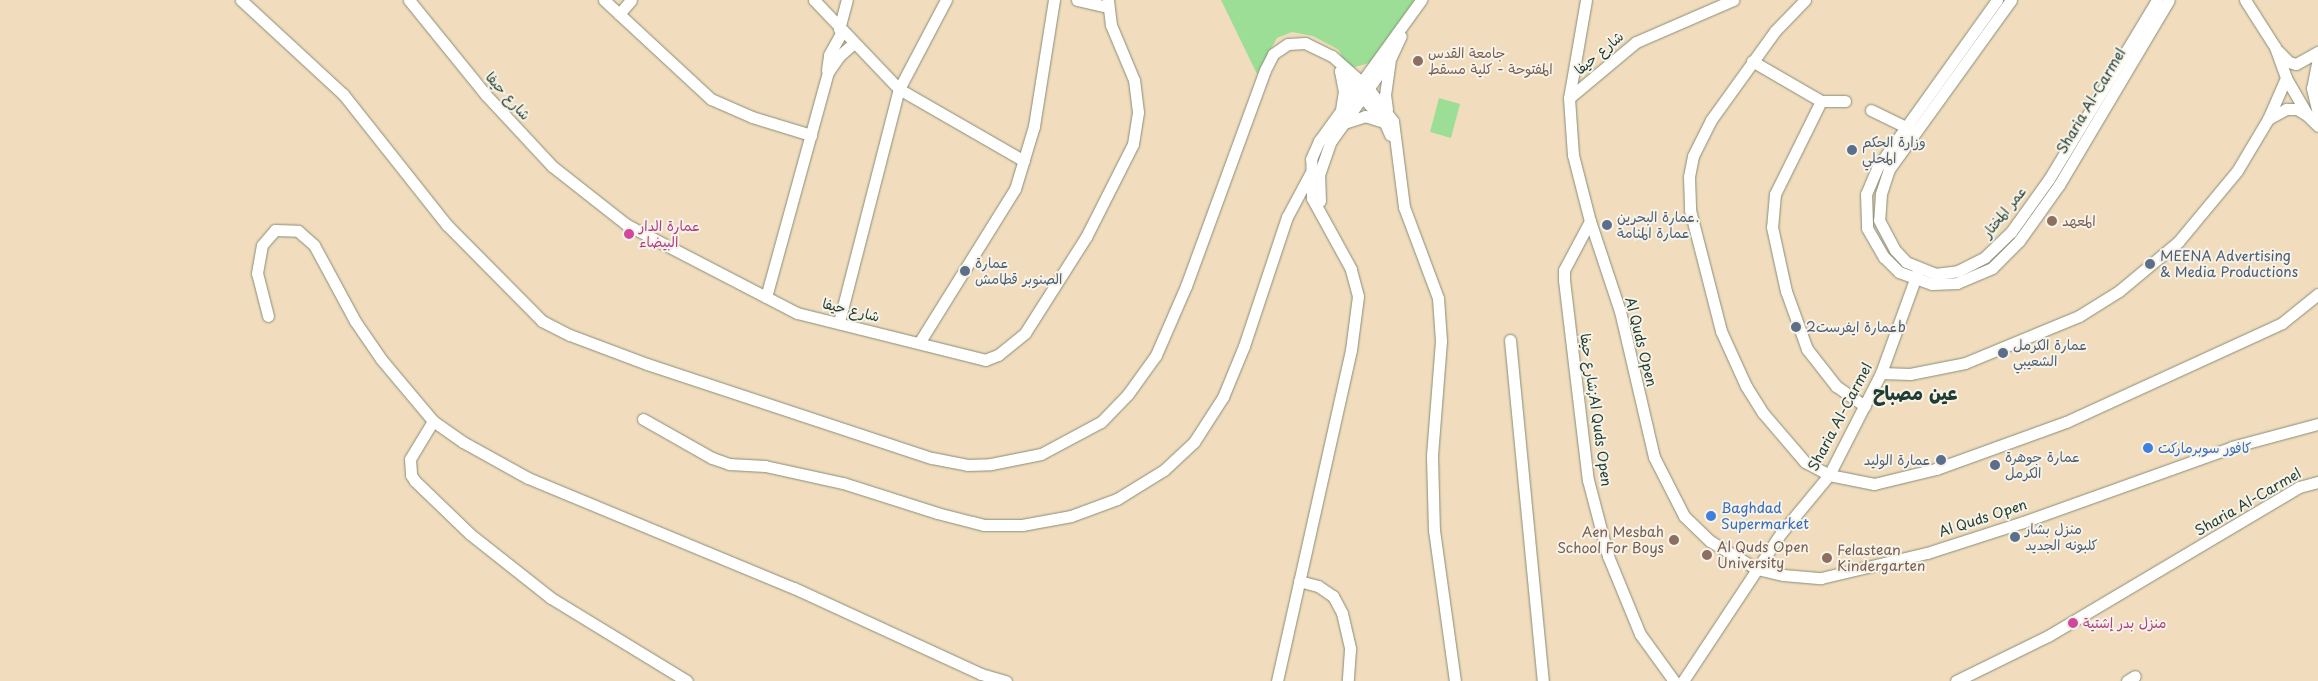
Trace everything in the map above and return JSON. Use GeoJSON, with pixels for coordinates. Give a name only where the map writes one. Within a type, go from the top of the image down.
{"type":"FeatureCollection","features":[{"type":"Feature","properties":{"kind":"street"},"geometry":{"type":"LineString","coordinates":[[241,0],[343,94],[447,225],[542,321],[570,336],[647,364],[932,458],[967,465],[991,464],[1041,454],[1101,422],[1128,394],[1156,356],[1186,286],[1265,70],[1273,54],[1288,44],[1305,43],[1323,51],[1387,109],[1393,121],[1404,206],[1438,298],[1441,341],[1432,456],[1434,530],[1455,681]]}},
{"type":"Feature","properties":{"kind":"street","name":"شارع حيفا"},"geometry":{"type":"LineString","coordinates":[[409,0],[486,95],[552,166],[626,225],[796,313],[839,322],[986,360],[998,355],[1025,333],[1086,237],[1133,144],[1138,112],[1134,80],[1111,25],[1108,4]]}},
{"type":"Feature","properties":{"kind":"street"},"geometry":{"type":"LineString","coordinates":[[604,0],[711,99],[752,117],[811,135]]}},
{"type":"Feature","properties":{"kind":"street"},"geometry":{"type":"LineString","coordinates":[[619,14],[630,0]]}},
{"type":"Feature","properties":{"kind":"street"},"geometry":{"type":"LineString","coordinates":[[814,0],[853,44],[899,89],[1024,161]]}},
{"type":"Feature","properties":{"kind":"street"},"geometry":{"type":"LineString","coordinates":[[766,297],[828,72],[829,55],[840,30],[847,0]]}},
{"type":"Feature","properties":{"kind":"street"},"geometry":{"type":"LineString","coordinates":[[839,322],[899,89],[946,0]]}},
{"type":"Feature","properties":{"kind":"street"},"geometry":{"type":"LineString","coordinates":[[919,343],[1015,188],[1034,126],[1054,0]]}},
{"type":"Feature","properties":{"kind":"street"},"geometry":{"type":"LineString","coordinates":[[1077,0],[1108,4]]}},
{"type":"Feature","properties":{"kind":"street"},"geometry":{"type":"LineString","coordinates":[[1323,217],[1319,175],[1330,141],[1343,124],[1377,61],[1406,24],[1421,0]]}},
{"type":"Feature","properties":{"kind":"street","name":"شارع حيفا"},"geometry":{"type":"LineString","coordinates":[[1573,155],[1569,98],[1586,0]]}},
{"type":"Feature","properties":{"kind":"street","name":"شارع حيفا"},"geometry":{"type":"LineString","coordinates":[[1569,98],[1636,42],[1733,0]]}},
{"type":"Feature","properties":{"kind":"street"},"geometry":{"type":"LineString","coordinates":[[1805,0],[1774,30],[1752,61],[1700,140],[1689,176],[1690,210],[1721,331],[1746,386],[1776,431],[1805,462],[1829,475],[1874,484],[1936,469],[2066,422],[2282,323],[2318,294]]}},
{"type":"Feature","properties":{"kind":"street","name":"Sharia Al-Carmel"},"geometry":{"type":"LineString","coordinates":[[1997,0],[1878,166],[1866,194],[1867,228],[1884,257],[1899,272],[1918,273],[1932,284],[1957,283],[1992,268],[2019,241],[2059,185],[2169,0]]}},
{"type":"Feature","properties":{"kind":"street","name":"عمر المختار"},"geometry":{"type":"LineString","coordinates":[[2011,0],[1889,169],[1881,194],[1879,220],[1906,262],[1918,273],[1935,274],[1958,271],[1985,257],[2011,232],[2049,179],[2157,0]]}},
{"type":"Feature","properties":{"kind":"street"},"geometry":{"type":"LineString","coordinates":[[2245,0],[2275,47],[2289,62],[2296,64],[2318,52]]}},
{"type":"Feature","properties":{"kind":"street"},"geometry":{"type":"LineString","coordinates":[[1387,109],[1386,77],[1391,57],[1406,24]]}},
{"type":"Feature","properties":{"kind":"street"},"geometry":{"type":"LineString","coordinates":[[828,72],[839,56],[853,44]]}},
{"type":"Feature","properties":{"kind":"street"},"geometry":{"type":"LineString","coordinates":[[2275,47],[2286,78],[2313,115],[2318,126]]}},
{"type":"Feature","properties":{"kind":"street"},"geometry":{"type":"LineString","coordinates":[[1277,681],[1352,350],[1358,296],[1351,269],[1312,198],[1311,160],[1319,141],[1340,112],[1391,57]]}},
{"type":"Feature","properties":{"kind":"street"},"geometry":{"type":"LineString","coordinates":[[2313,115],[2312,88],[2318,58]]}},
{"type":"Feature","properties":{"kind":"street"},"geometry":{"type":"LineString","coordinates":[[1343,68],[1366,68],[1377,61]]}},
{"type":"Feature","properties":{"kind":"street"},"geometry":{"type":"LineString","coordinates":[[1752,61],[1821,101],[1845,101]]}},
{"type":"Feature","properties":{"kind":"street"},"geometry":{"type":"LineString","coordinates":[[1340,112],[1344,91],[1343,68]]}},
{"type":"Feature","properties":{"kind":"street"},"geometry":{"type":"LineString","coordinates":[[1881,373],[1910,374],[1965,363],[2079,316],[2118,291],[2178,242],[2237,171],[2268,119],[2286,78]]}},
{"type":"Feature","properties":{"kind":"street"},"geometry":{"type":"LineString","coordinates":[[1363,89],[1385,123],[1397,157]]}},
{"type":"Feature","properties":{"kind":"street"},"geometry":{"type":"LineString","coordinates":[[1821,101],[1776,194],[1772,227],[1786,291],[1807,349],[1836,386],[1865,406]]}},
{"type":"Feature","properties":{"kind":"street"},"geometry":{"type":"LineString","coordinates":[[2268,119],[2286,109],[2298,109],[2313,115]]}},
{"type":"Feature","properties":{"kind":"street"},"geometry":{"type":"LineString","coordinates":[[1871,110],[1916,132]]}},
{"type":"Feature","properties":{"kind":"street"},"geometry":{"type":"LineString","coordinates":[[1343,124],[1365,116],[1385,123]]}},
{"type":"Feature","properties":{"kind":"street","name":"Al Quds Open"},"geometry":{"type":"LineString","coordinates":[[1573,155],[1590,221],[1620,312],[1654,456],[1684,516],[1710,541],[1757,569],[1783,575],[1821,578],[1927,553],[2023,522],[2232,446],[2318,424]]}},
{"type":"Feature","properties":{"kind":"street"},"geometry":{"type":"LineString","coordinates":[[643,419],[712,458],[729,464],[765,466],[843,483],[937,513],[984,524],[1022,525],[1071,516],[1117,499],[1164,470],[1194,442],[1223,398],[1244,346],[1287,218],[1310,174]]}},
{"type":"Feature","properties":{"kind":"street","name":"شارع حيفا;Al Quds Open"},"geometry":{"type":"LineString","coordinates":[[1590,221],[1564,270],[1588,480],[1608,556],[1640,634],[1674,681]]}},
{"type":"Feature","properties":{"kind":"street"},"geometry":{"type":"LineString","coordinates":[[268,316],[257,273],[262,245],[275,230],[298,231],[314,245],[355,321],[381,360],[433,421],[463,442],[528,478],[794,588],[962,666],[1006,681]]}},
{"type":"Feature","properties":{"kind":"street","name":"Sharia Al-Carmel"},"geometry":{"type":"LineString","coordinates":[[1683,681],[1757,569],[1806,501],[1829,475],[1881,373],[1918,273]]}},
{"type":"Feature","properties":{"kind":"street"},"geometry":{"type":"LineString","coordinates":[[1510,340],[1543,681]]}},
{"type":"Feature","properties":{"kind":"street"},"geometry":{"type":"LineString","coordinates":[[433,421],[410,459],[415,481],[470,534],[551,598],[686,681]]}},
{"type":"Feature","properties":{"kind":"street","name":"Sharia Al-Carmel"},"geometry":{"type":"LineString","coordinates":[[1956,681],[2048,636],[2299,487],[2318,482]]}},
{"type":"Feature","properties":{"kind":"street"},"geometry":{"type":"LineString","coordinates":[[1300,581],[1318,586],[1333,596],[1342,613],[1350,649],[1348,681]]}},
{"type":"Feature","properties":{"kind":"green space"},"geometry":{"type":"Polygon","coordinates":[[[1221,0],[1420,0],[1377,61],[1351,68],[1345,65],[1339,50],[1313,36],[1292,32],[1277,38],[1257,74],[1221,0]]]}},
{"type":"Feature","properties":{"kind":"green space"},"geometry":{"type":"Polygon","coordinates":[[[1439,98],[1460,104],[1451,138],[1430,132],[1439,98]]]}},
{"type":"Feature","properties":{"kind":"place","name":"جامعة القدس المفتوحة - كلية مسقط"},"geometry":{"type":"Point","coordinates":[1418,61]}},
{"type":"Feature","properties":{"kind":"place","name":"وزارة الحكم المحلي"},"geometry":{"type":"Point","coordinates":[1852,150]}},
{"type":"Feature","properties":{"kind":"place","name":"المعهد"},"geometry":{"type":"Point","coordinates":[2052,221]}},
{"type":"Feature","properties":{"kind":"place","name":"عمارة البحرين. عمارة المنامة"},"geometry":{"type":"Point","coordinates":[1607,225]}},
{"type":"Feature","properties":{"kind":"place","name":"عمارة الدار البيضاء"},"geometry":{"type":"Point","coordinates":[629,234]}},
{"type":"Feature","properties":{"kind":"place","name":"MEENA Advertising & Media Productions"},"geometry":{"type":"Point","coordinates":[2150,264]}},
{"type":"Feature","properties":{"kind":"place","name":"عمارة الصنوبر قطامش"},"geometry":{"type":"Point","coordinates":[965,271]}},
{"type":"Feature","properties":{"kind":"place","name":"عمارة ايفرست2b"},"geometry":{"type":"Point","coordinates":[1796,327]}},
{"type":"Feature","properties":{"kind":"place","name":"عمارة الكرمل الشعيبي"},"geometry":{"type":"Point","coordinates":[2003,353]}},
{"type":"Feature","properties":{"kind":"place","name":"كافور سوبرماركت"},"geometry":{"type":"Point","coordinates":[2148,448]}},
{"type":"Feature","properties":{"kind":"place","name":"عمارة الوليد"},"geometry":{"type":"Point","coordinates":[1941,460]}},
{"type":"Feature","properties":{"kind":"place","name":"عمارة جوهرة الكرمل"},"geometry":{"type":"Point","coordinates":[1995,465]}},
{"type":"Feature","properties":{"kind":"place","name":"Baghdad Supermarket"},"geometry":{"type":"Point","coordinates":[1711,516]}},
{"type":"Feature","properties":{"kind":"place","name":"منزل بشار كلبونه الجديد"},"geometry":{"type":"Point","coordinates":[2015,537]}},
{"type":"Feature","properties":{"kind":"place","name":"Aen Mesbah School For Boys"},"geometry":{"type":"Point","coordinates":[1674,540]}},
{"type":"Feature","properties":{"kind":"place","name":"Al Quds Open University"},"geometry":{"type":"Point","coordinates":[1707,555]}},
{"type":"Feature","properties":{"kind":"place","name":"Felastean Kindergarten"},"geometry":{"type":"Point","coordinates":[1827,558]}},
{"type":"Feature","properties":{"kind":"place","name":"منزل بدر إشتية"},"geometry":{"type":"Point","coordinates":[2073,623]}},
{"type":"Feature","properties":{"kind":"district","name":"عين مصباح"},"geometry":{"type":"Point","coordinates":[1915,393]}}]}
